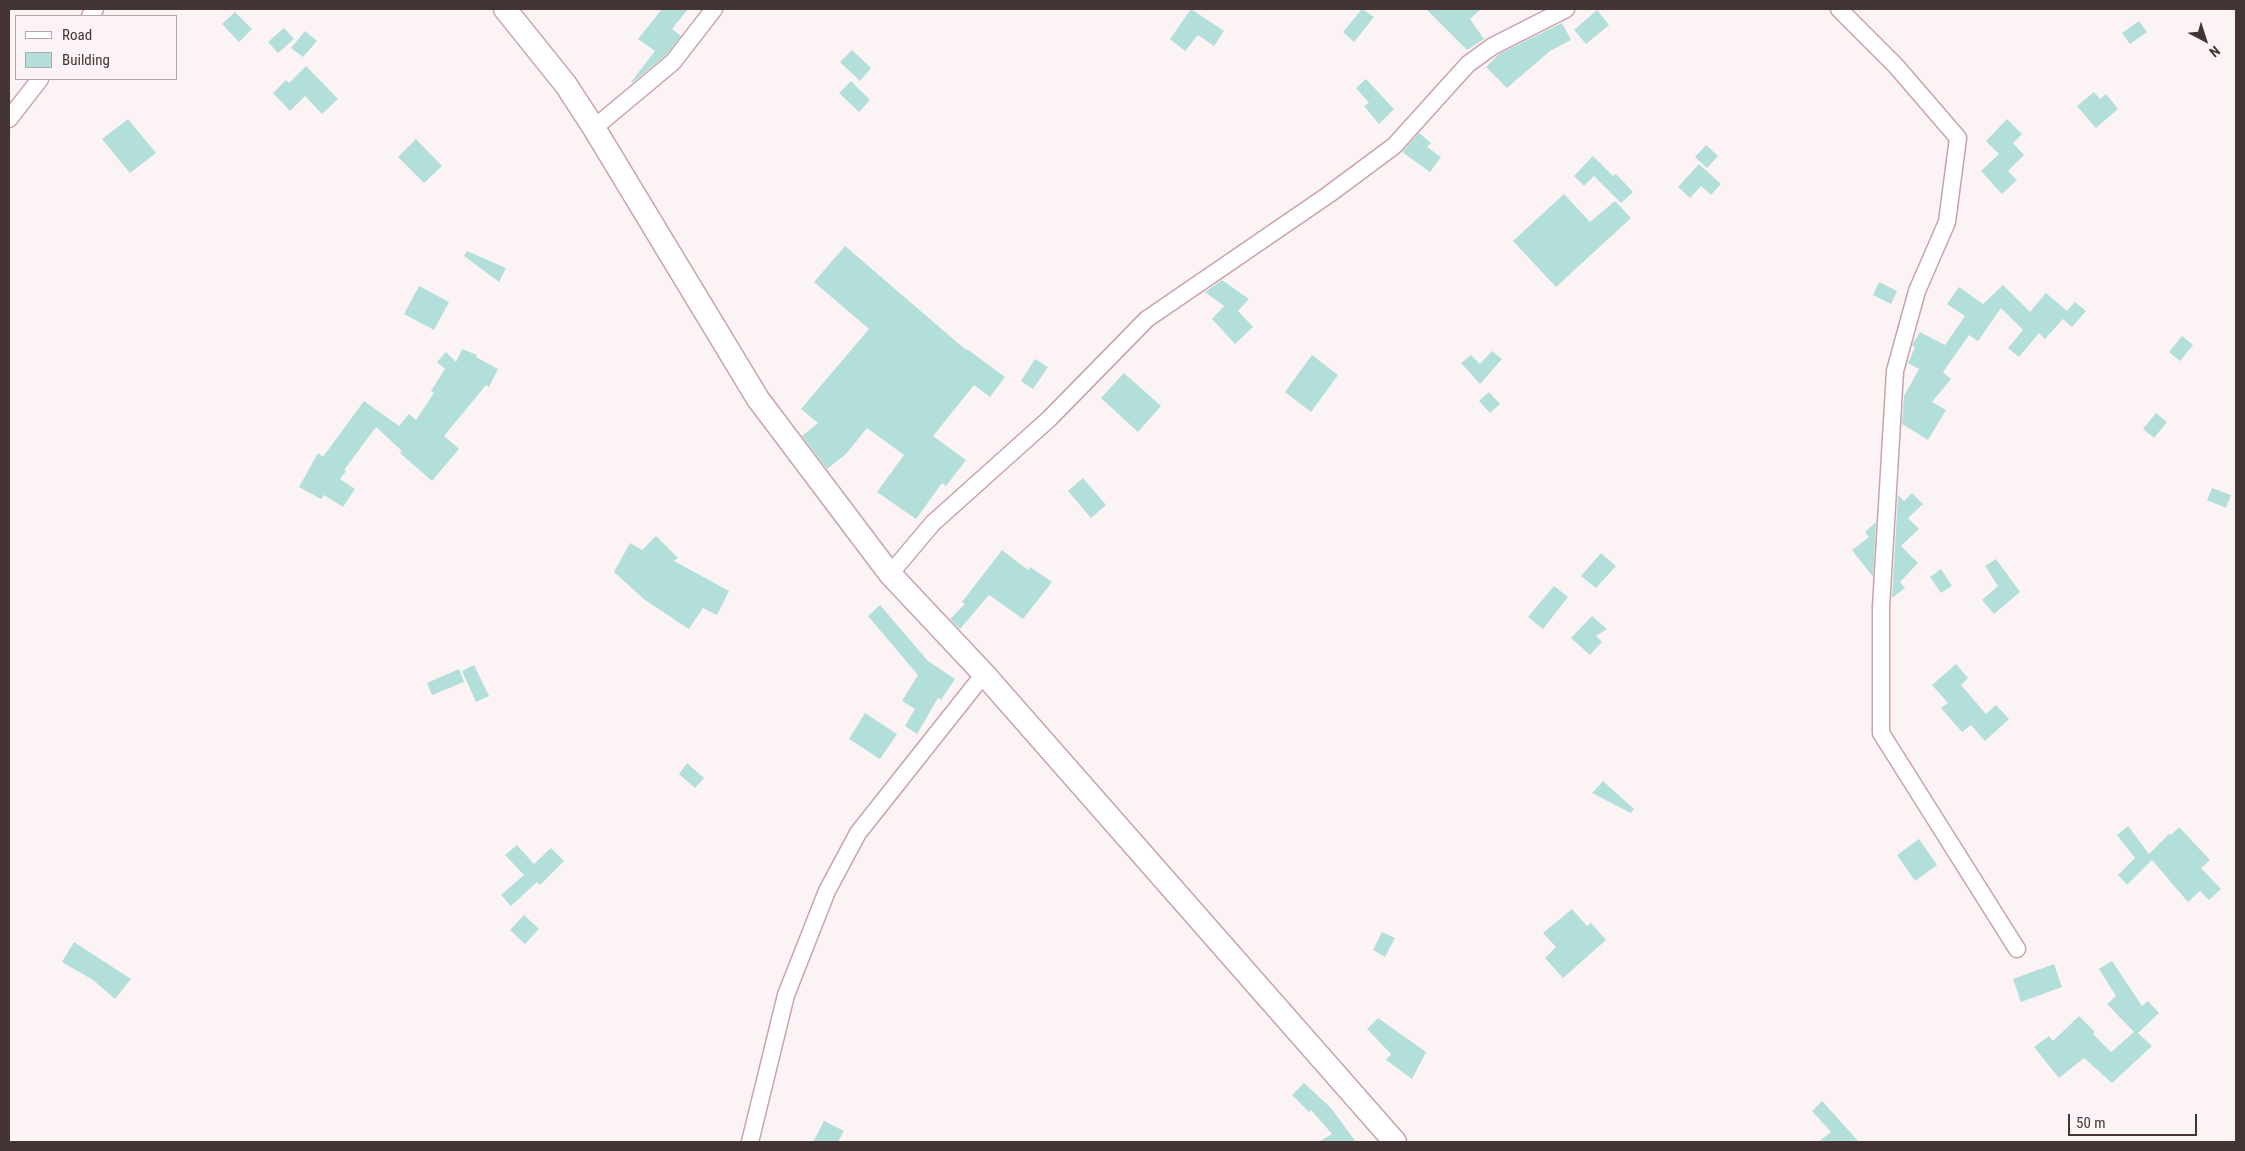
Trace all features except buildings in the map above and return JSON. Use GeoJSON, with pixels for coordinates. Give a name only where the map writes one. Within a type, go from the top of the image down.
{"type":"FeatureCollection","features":[{"type":"Feature","properties":{"kind":"street"},"geometry":{"type":"LineString","coordinates":[[505,9],[566,85],[594,128],[758,399],[890,574],[984,674],[1134,848],[1277,1006],[1395,1142]]}},
{"type":"Feature","properties":{"kind":"street"},"geometry":{"type":"LineString","coordinates":[[594,128],[673,62],[714,9]]}},
{"type":"Feature","properties":{"kind":"street"},"geometry":{"type":"LineString","coordinates":[[890,574],[933,523],[1049,419],[1147,319],[1328,195],[1394,146],[1468,64],[1493,46],[1566,9]]}},
{"type":"Feature","properties":{"kind":"street"},"geometry":{"type":"LineString","coordinates":[[1839,9],[1896,66],[1958,138],[1947,222],[1916,291],[1895,371],[1881,607],[1881,734],[2017,949]]}},
{"type":"Feature","properties":{"kind":"street"},"geometry":{"type":"LineString","coordinates":[[9,118],[39,80]]}},
{"type":"Feature","properties":{"kind":"street"},"geometry":{"type":"LineString","coordinates":[[750,1142],[786,995],[827,891],[858,833],[984,674]]}}]}
